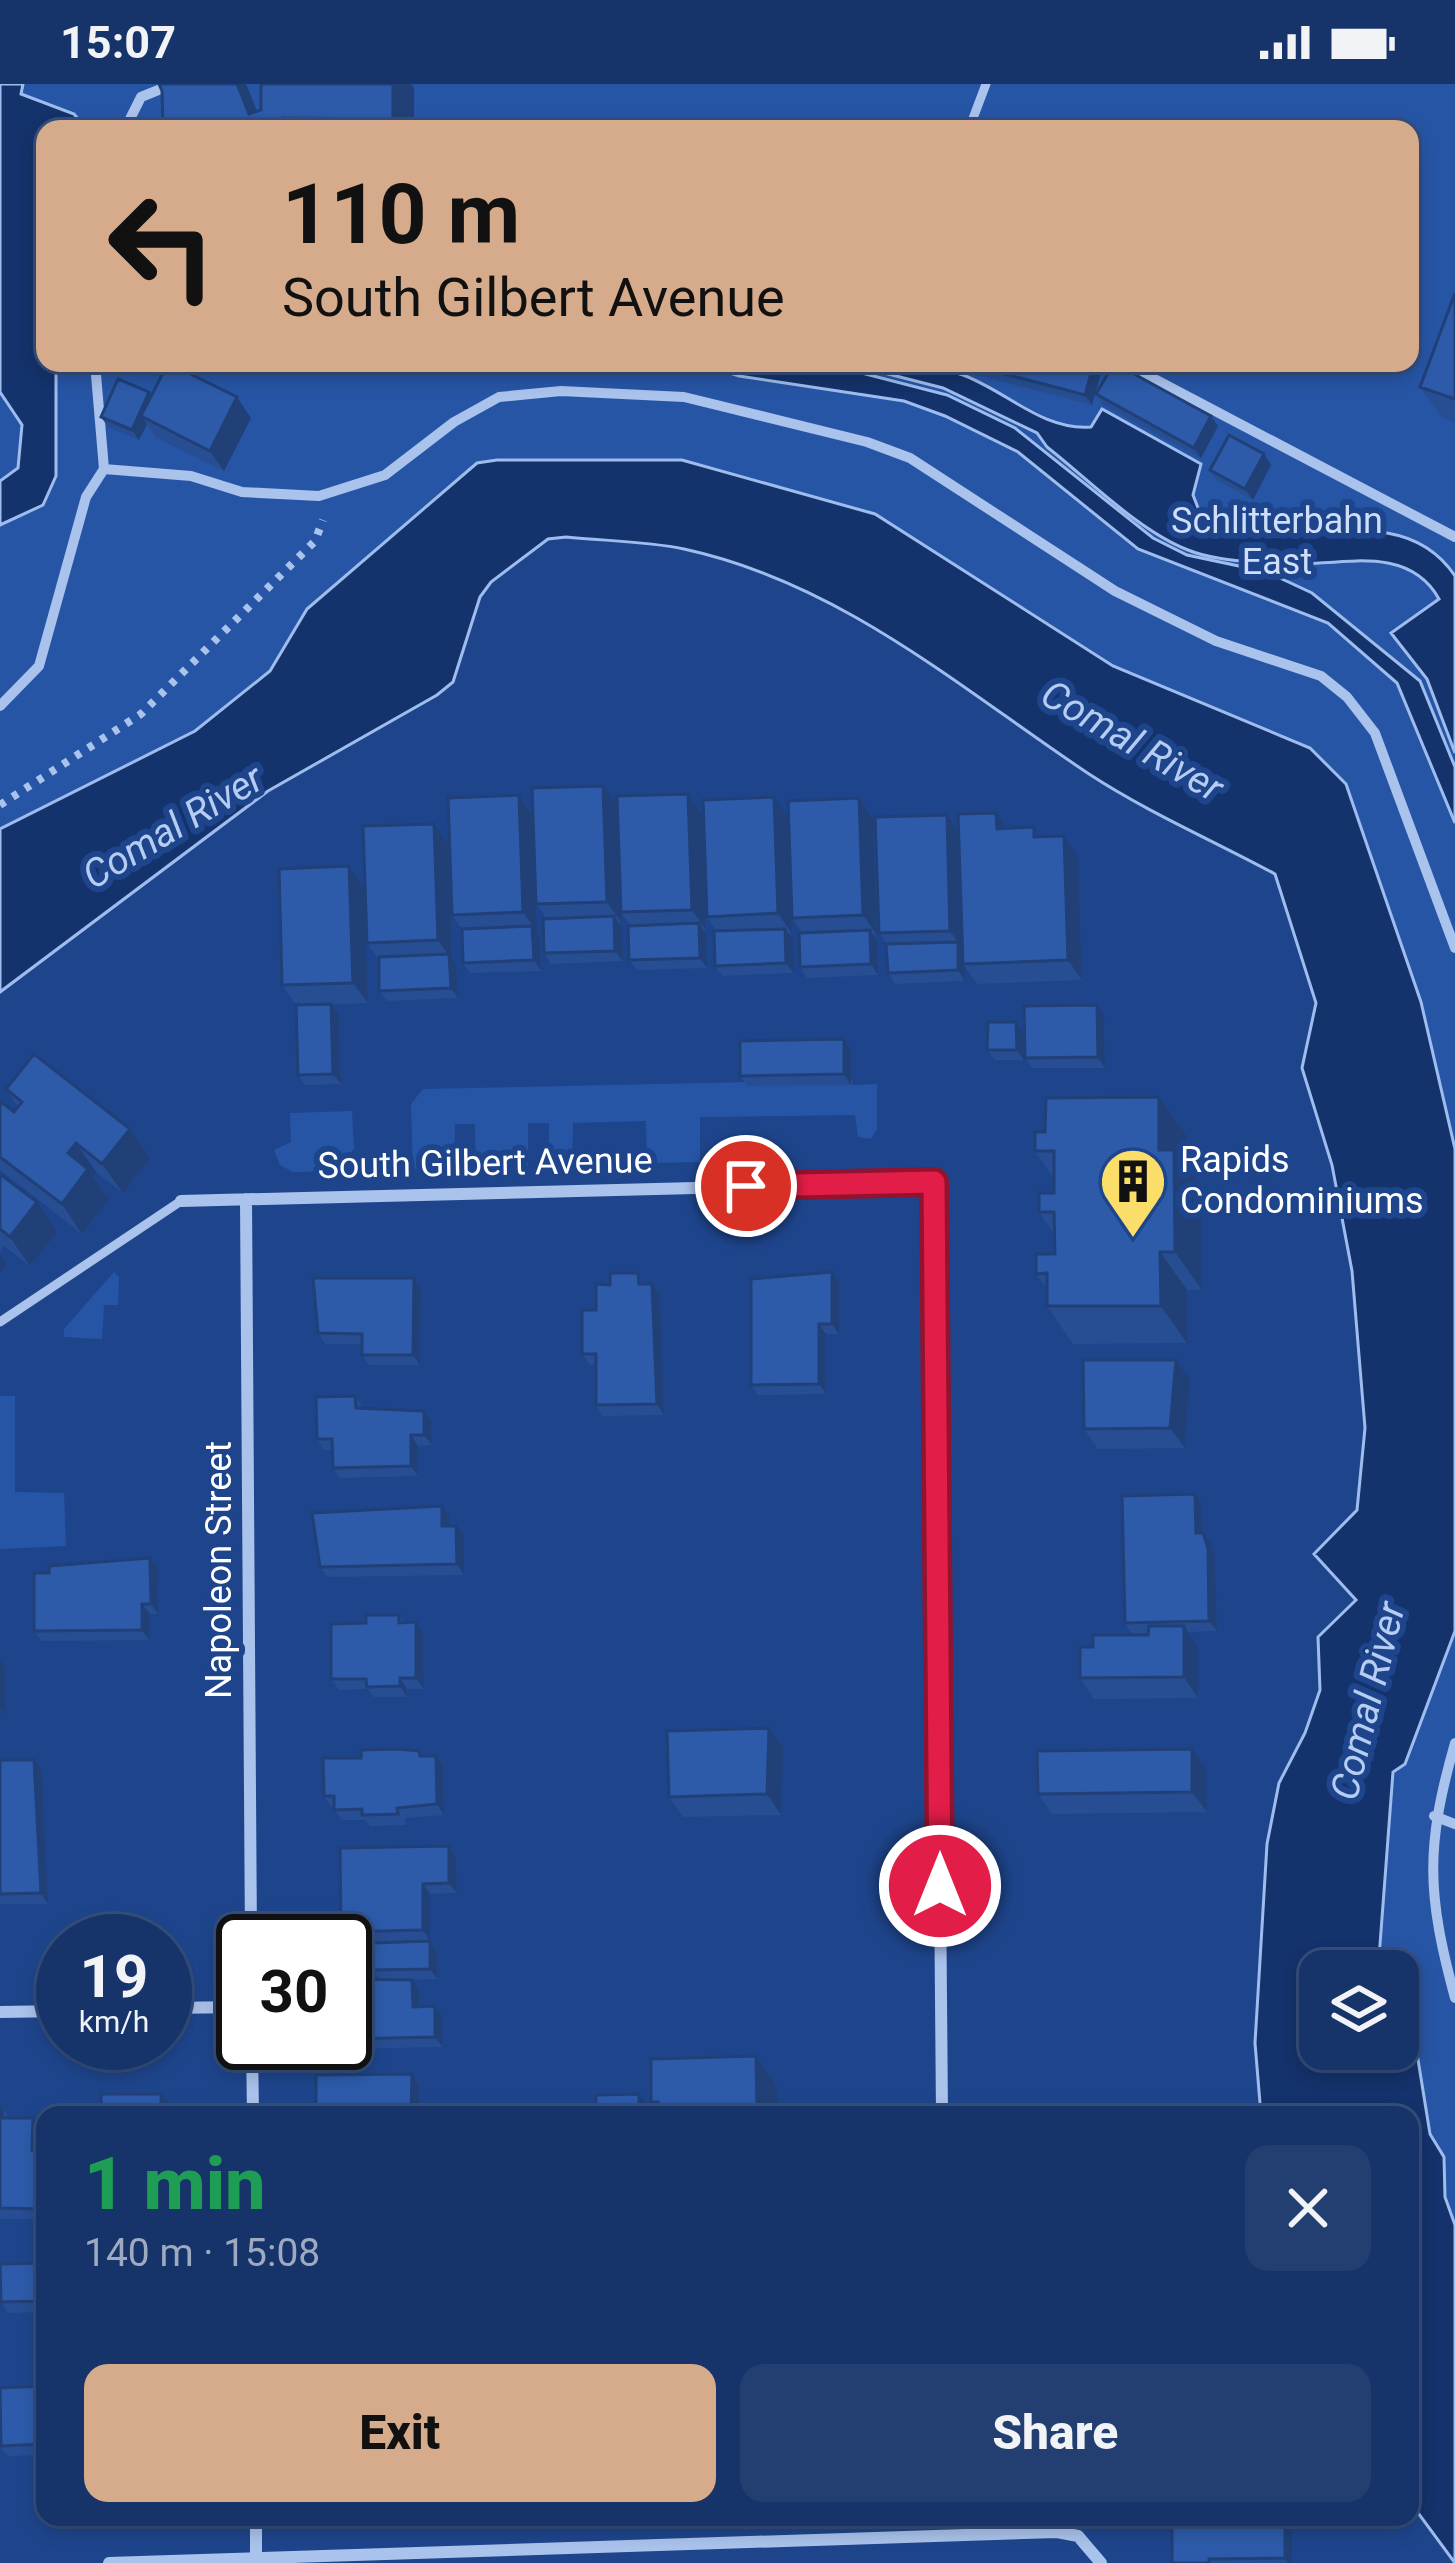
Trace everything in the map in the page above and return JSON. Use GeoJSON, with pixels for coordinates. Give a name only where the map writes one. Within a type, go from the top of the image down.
{"type":"FeatureCollection","features":[{"type":"Feature","properties":{"kind":"street"},"geometry":{"type":"LineString","coordinates":[[130,120],[142,97],[173,84]]}},
{"type":"Feature","properties":{"kind":"street"},"geometry":{"type":"LineString","coordinates":[[0,706],[39,666],[86,497],[104,469],[96,372]]}},
{"type":"Feature","properties":{"kind":"street"},"geometry":{"type":"LineString","coordinates":[[1141,372],[1455,537]]}},
{"type":"Feature","properties":{"kind":"street"},"geometry":{"type":"LineString","coordinates":[[104,469],[191,476],[242,492],[320,496],[385,475],[454,422],[499,397],[561,391],[684,397],[867,442],[910,458],[1114,591],[1216,641],[1322,676],[1347,697],[1375,733],[1455,948]]}},
{"type":"Feature","properties":{"kind":"street","name":"South Gilbert Avenue"},"geometry":{"type":"LineString","coordinates":[[182,1201],[934,1182],[942,2106]]}},
{"type":"Feature","properties":{"kind":"street","name":"Napoleon Street"},"geometry":{"type":"LineString","coordinates":[[246,1199],[251,1914]]}},
{"type":"Feature","properties":{"kind":"street"},"geometry":{"type":"LineString","coordinates":[[1455,1743],[1434,1816],[1432,1915],[1455,1999]]}},
{"type":"Feature","properties":{"kind":"street"},"geometry":{"type":"LineString","coordinates":[[1434,1816],[1455,1824]]}},
{"type":"Feature","properties":{"kind":"street"},"geometry":{"type":"LineString","coordinates":[[0,2012],[36,2011]]}},
{"type":"Feature","properties":{"kind":"street"},"geometry":{"type":"LineString","coordinates":[[252,2070],[253,2106]]}},
{"type":"Feature","properties":{"kind":"street"},"geometry":{"type":"LineString","coordinates":[[256,2526],[256,2561]]}},
{"type":"Feature","properties":{"kind":"street"},"geometry":{"type":"LineString","coordinates":[[945,2526],[946,2536]]}},
{"type":"Feature","properties":{"kind":"street"},"geometry":{"type":"LineString","coordinates":[[109,2563],[1068,2532],[1091,2548],[1101,2563]]}},
{"type":"Feature","properties":{"kind":"lane"},"geometry":{"type":"LineString","coordinates":[[972,120],[986,84]]}},
{"type":"Feature","properties":{"kind":"lane"},"geometry":{"type":"LineString","coordinates":[[0,1322],[182,1201]]}},
{"type":"Feature","properties":{"kind":"path"},"geometry":{"type":"LineString","coordinates":[[0,805],[141,714],[315,541],[323,520]]}},
{"type":"Feature","properties":{"kind":"green space","name":"Schlitterbahn East"},"geometry":{"type":"Polygon","coordinates":[[[0,84],[1455,84],[1455,1172],[1346,784],[1310,748],[1113,666],[682,460],[308,609],[270,671],[195,731],[0,829],[0,84]]]}},
{"type":"Feature","properties":{"kind":"green space"},"geometry":{"type":"Polygon","coordinates":[[[852,1080],[852,1085],[877,1084],[877,1129],[871,1139],[858,1137],[855,1115],[700,1117],[700,1162],[647,1163],[646,1121],[573,1123],[572,1165],[549,1166],[549,1123],[528,1123],[528,1166],[476,1168],[475,1124],[455,1124],[454,1168],[413,1169],[411,1104],[423,1089],[852,1080]]]}},
{"type":"Feature","properties":{"kind":"green space"},"geometry":{"type":"Polygon","coordinates":[[[352,1111],[354,1148],[340,1171],[293,1172],[280,1165],[274,1150],[291,1142],[290,1113],[352,1111]]]}},
{"type":"Feature","properties":{"kind":"green space"},"geometry":{"type":"Polygon","coordinates":[[[114,1272],[119,1277],[118,1305],[104,1305],[102,1339],[64,1337],[64,1329],[114,1272]]]}},
{"type":"Feature","properties":{"kind":"green space"},"geometry":{"type":"Polygon","coordinates":[[[0,1396],[15,1396],[15,1492],[64,1493],[66,1546],[0,1549],[0,1396]]]}},
{"type":"Feature","properties":{"kind":"green space"},"geometry":{"type":"Polygon","coordinates":[[[1455,1631],[1455,2225],[1445,2197],[1444,2157],[1430,2135],[1419,2066],[1419,1950],[1379,1950],[1393,1771],[1405,1763],[1455,1631]]]}},
{"type":"Feature","properties":{"kind":"water"},"geometry":{"type":"Polygon","coordinates":[[[0,84],[23,84],[21,94],[79,120],[36,120],[36,372],[56,372],[56,476],[43,505],[0,525],[0,481],[18,468],[22,425],[0,392],[0,84]]]}},
{"type":"Feature","properties":{"kind":"water"},"geometry":{"type":"Polygon","coordinates":[[[727,372],[858,372],[947,395],[1015,428],[1153,538],[1187,555],[1267,572],[1312,593],[1420,681],[1455,767],[1455,823],[1397,683],[1328,623],[1138,549],[1018,452],[945,416],[904,401],[727,372]]]}},
{"type":"Feature","properties":{"kind":"water"},"geometry":{"type":"Polygon","coordinates":[[[880,372],[953,372],[1039,416],[1073,426],[1091,427],[1102,409],[1201,464],[1193,495],[1200,513],[1240,529],[1282,536],[1377,532],[1420,544],[1439,557],[1455,576],[1455,753],[1427,679],[1391,633],[1439,599],[1424,580],[1386,563],[1270,564],[1188,550],[1133,518],[1047,447],[1037,433],[943,388],[880,372]]]}},
{"type":"Feature","properties":{"kind":"water","name":"Comal River"},"geometry":{"type":"Polygon","coordinates":[[[682,460],[875,514],[1113,666],[1310,748],[1346,784],[1421,1002],[1455,1149],[1455,1631],[1405,1764],[1393,1772],[1380,1950],[1299,1950],[1299,2070],[1419,2070],[1419,2066],[1430,2134],[1444,2157],[1445,2197],[1455,2225],[1455,2563],[1419,2514],[1419,2106],[1260,2106],[1255,2043],[1267,1844],[1279,1783],[1305,1733],[1320,1690],[1318,1637],[1356,1600],[1314,1554],[1357,1510],[1365,1428],[1352,1271],[1332,1165],[1302,1068],[1316,1003],[1275,874],[1111,788],[897,642],[795,586],[684,549],[566,537],[548,539],[491,582],[480,597],[453,682],[437,695],[268,791],[0,992],[0,829],[195,731],[270,671],[307,609],[477,463],[682,460]]]}},
{"type":"Feature","properties":{"kind":"building"},"geometry":{"type":"Polygon","coordinates":[[[159,84],[237,84],[249,114],[261,110],[261,84],[393,84],[393,119],[163,120],[159,84]]]}},
{"type":"Feature","properties":{"kind":"building"},"geometry":{"type":"Polygon","coordinates":[[[1455,293],[1455,399],[1420,387],[1455,293]]]}},
{"type":"Feature","properties":{"kind":"building"},"geometry":{"type":"Polygon","coordinates":[[[163,372],[186,372],[237,397],[210,451],[141,416],[163,372]]]}},
{"type":"Feature","properties":{"kind":"building"},"geometry":{"type":"Polygon","coordinates":[[[997,372],[1091,372],[1085,395],[997,372]]]}},
{"type":"Feature","properties":{"kind":"building"},"geometry":{"type":"Polygon","coordinates":[[[1109,372],[1130,372],[1211,416],[1194,448],[1096,394],[1109,372]]]}},
{"type":"Feature","properties":{"kind":"building"},"geometry":{"type":"Polygon","coordinates":[[[118,379],[149,392],[132,430],[101,417],[118,379]]]}},
{"type":"Feature","properties":{"kind":"building"},"geometry":{"type":"Polygon","coordinates":[[[1229,435],[1264,454],[1245,489],[1210,470],[1229,435]]]}},
{"type":"Feature","properties":{"kind":"building"},"geometry":{"type":"Polygon","coordinates":[[[603,786],[607,902],[536,904],[532,788],[603,786]]]}},
{"type":"Feature","properties":{"kind":"building"},"geometry":{"type":"Polygon","coordinates":[[[688,794],[692,910],[621,912],[617,796],[688,794]]]}},
{"type":"Feature","properties":{"kind":"building"},"geometry":{"type":"Polygon","coordinates":[[[519,795],[523,912],[452,915],[448,798],[519,795]]]}},
{"type":"Feature","properties":{"kind":"building"},"geometry":{"type":"Polygon","coordinates":[[[774,797],[778,913],[707,917],[703,800],[774,797]]]}},
{"type":"Feature","properties":{"kind":"building"},"geometry":{"type":"Polygon","coordinates":[[[859,798],[863,915],[792,918],[788,801],[859,798]]]}},
{"type":"Feature","properties":{"kind":"building"},"geometry":{"type":"Polygon","coordinates":[[[996,813],[997,829],[1034,827],[1034,837],[1064,836],[1068,960],[963,964],[958,814],[996,813]]]}},
{"type":"Feature","properties":{"kind":"building"},"geometry":{"type":"Polygon","coordinates":[[[947,815],[950,931],[879,933],[875,817],[947,815]]]}},
{"type":"Feature","properties":{"kind":"building"},"geometry":{"type":"Polygon","coordinates":[[[434,824],[438,940],[367,943],[363,826],[434,824]]]}},
{"type":"Feature","properties":{"kind":"building"},"geometry":{"type":"Polygon","coordinates":[[[349,866],[353,983],[282,985],[279,869],[349,866]]]}},
{"type":"Feature","properties":{"kind":"building"},"geometry":{"type":"Polygon","coordinates":[[[614,916],[615,951],[544,953],[543,919],[614,916]]]}},
{"type":"Feature","properties":{"kind":"building"},"geometry":{"type":"Polygon","coordinates":[[[699,923],[700,958],[629,960],[628,926],[699,923]]]}},
{"type":"Feature","properties":{"kind":"building"},"geometry":{"type":"Polygon","coordinates":[[[532,926],[534,960],[463,963],[462,929],[532,926]]]}},
{"type":"Feature","properties":{"kind":"building"},"geometry":{"type":"Polygon","coordinates":[[[785,929],[786,963],[715,966],[714,931],[785,929]]]}},
{"type":"Feature","properties":{"kind":"building"},"geometry":{"type":"Polygon","coordinates":[[[870,930],[871,964],[800,967],[799,933],[870,930]]]}},
{"type":"Feature","properties":{"kind":"building"},"geometry":{"type":"Polygon","coordinates":[[[958,942],[958,970],[888,973],[886,944],[958,942]]]}},
{"type":"Feature","properties":{"kind":"building"},"geometry":{"type":"Polygon","coordinates":[[[449,954],[451,988],[379,991],[379,957],[449,954]]]}},
{"type":"Feature","properties":{"kind":"building"},"geometry":{"type":"Polygon","coordinates":[[[331,1004],[333,1074],[298,1075],[296,1005],[331,1004]]]}},
{"type":"Feature","properties":{"kind":"building"},"geometry":{"type":"Polygon","coordinates":[[[1097,1005],[1098,1057],[1025,1058],[1024,1006],[1097,1005]]]}},
{"type":"Feature","properties":{"kind":"building"},"geometry":{"type":"Polygon","coordinates":[[[988,1022],[1016,1022],[1017,1050],[987,1050],[988,1022]]]}},
{"type":"Feature","properties":{"kind":"building"},"geometry":{"type":"Polygon","coordinates":[[[844,1039],[844,1074],[740,1076],[740,1041],[844,1039]]]}},
{"type":"Feature","properties":{"kind":"building"},"geometry":{"type":"Polygon","coordinates":[[[34,1054],[130,1129],[102,1164],[76,1143],[68,1153],[88,1169],[62,1204],[0,1157],[0,1101],[14,1112],[22,1102],[6,1089],[34,1054]]]}},
{"type":"Feature","properties":{"kind":"building","name":"Rapids Condominiums"},"geometry":{"type":"Polygon","coordinates":[[[1159,1097],[1159,1150],[1174,1150],[1175,1252],[1160,1252],[1161,1306],[1047,1306],[1047,1273],[1036,1274],[1036,1254],[1055,1254],[1054,1212],[1039,1212],[1039,1193],[1054,1193],[1054,1151],[1035,1151],[1035,1132],[1045,1132],[1046,1098],[1159,1097]]]}},
{"type":"Feature","properties":{"kind":"building"},"geometry":{"type":"Polygon","coordinates":[[[0,1174],[37,1202],[10,1237],[0,1229],[0,1174]]]}},
{"type":"Feature","properties":{"kind":"building"},"geometry":{"type":"Polygon","coordinates":[[[832,1272],[832,1324],[819,1324],[819,1384],[751,1385],[751,1279],[832,1272]]]}},
{"type":"Feature","properties":{"kind":"building"},"geometry":{"type":"Polygon","coordinates":[[[610,1273],[638,1273],[639,1284],[652,1284],[657,1404],[596,1405],[596,1354],[582,1354],[582,1310],[596,1310],[596,1284],[610,1285],[610,1273]]]}},
{"type":"Feature","properties":{"kind":"building"},"geometry":{"type":"Polygon","coordinates":[[[313,1278],[414,1278],[413,1355],[362,1355],[362,1334],[318,1333],[313,1278]]]}},
{"type":"Feature","properties":{"kind":"building"},"geometry":{"type":"Polygon","coordinates":[[[1083,1360],[1176,1360],[1170,1428],[1084,1429],[1083,1360]]]}},
{"type":"Feature","properties":{"kind":"building"},"geometry":{"type":"Polygon","coordinates":[[[355,1396],[356,1408],[424,1411],[424,1435],[411,1435],[411,1466],[333,1468],[332,1439],[317,1439],[316,1397],[355,1396]]]}},
{"type":"Feature","properties":{"kind":"building"},"geometry":{"type":"Polygon","coordinates":[[[1195,1494],[1196,1533],[1203,1533],[1208,1548],[1209,1621],[1125,1623],[1122,1496],[1195,1494]]]}},
{"type":"Feature","properties":{"kind":"building"},"geometry":{"type":"Polygon","coordinates":[[[442,1506],[442,1526],[456,1526],[457,1564],[320,1567],[312,1513],[442,1506]]]}},
{"type":"Feature","properties":{"kind":"building"},"geometry":{"type":"Polygon","coordinates":[[[150,1558],[151,1604],[142,1604],[142,1630],[34,1631],[34,1573],[49,1573],[49,1566],[150,1558]]]}},
{"type":"Feature","properties":{"kind":"building"},"geometry":{"type":"Polygon","coordinates":[[[366,1615],[399,1615],[399,1623],[416,1622],[416,1678],[400,1678],[400,1686],[367,1687],[366,1679],[331,1679],[331,1624],[366,1623],[366,1615]]]}},
{"type":"Feature","properties":{"kind":"building"},"geometry":{"type":"Polygon","coordinates":[[[1149,1626],[1184,1626],[1184,1677],[1080,1678],[1080,1647],[1093,1647],[1093,1635],[1148,1635],[1149,1626]]]}},
{"type":"Feature","properties":{"kind":"building"},"geometry":{"type":"Polygon","coordinates":[[[769,1728],[767,1794],[669,1797],[667,1731],[769,1728]]]}},
{"type":"Feature","properties":{"kind":"building"},"geometry":{"type":"Polygon","coordinates":[[[396,1749],[436,1756],[437,1804],[397,1808],[398,1814],[334,1810],[334,1796],[324,1796],[323,1758],[361,1758],[361,1750],[396,1749]]]}},
{"type":"Feature","properties":{"kind":"building"},"geometry":{"type":"Polygon","coordinates":[[[1192,1749],[1192,1792],[1038,1794],[1037,1751],[1192,1749]]]}},
{"type":"Feature","properties":{"kind":"building"},"geometry":{"type":"Polygon","coordinates":[[[0,1760],[34,1760],[41,1893],[0,1894],[0,1760]]]}},
{"type":"Feature","properties":{"kind":"building"},"geometry":{"type":"Polygon","coordinates":[[[449,1846],[449,1883],[423,1884],[423,1930],[372,1931],[372,1914],[341,1914],[340,1848],[449,1846]]]}},
{"type":"Feature","properties":{"kind":"building"},"geometry":{"type":"Polygon","coordinates":[[[430,1941],[430,1969],[372,1970],[372,1943],[430,1941]]]}},
{"type":"Feature","properties":{"kind":"building"},"geometry":{"type":"Polygon","coordinates":[[[372,1979],[412,1980],[413,2007],[435,2006],[435,2037],[372,2038],[372,1979]]]}},
{"type":"Feature","properties":{"kind":"building"},"geometry":{"type":"Polygon","coordinates":[[[756,2056],[757,2106],[658,2106],[651,2102],[651,2059],[756,2056]]]}},
{"type":"Feature","properties":{"kind":"building"},"geometry":{"type":"Polygon","coordinates":[[[412,2074],[411,2106],[316,2106],[316,2075],[412,2074]]]}},
{"type":"Feature","properties":{"kind":"building"},"geometry":{"type":"Polygon","coordinates":[[[101,2094],[161,2094],[161,2106],[101,2106],[101,2094]]]}},
{"type":"Feature","properties":{"kind":"building"},"geometry":{"type":"Polygon","coordinates":[[[639,2094],[639,2106],[596,2106],[596,2095],[639,2094]]]}},
{"type":"Feature","properties":{"kind":"building"},"geometry":{"type":"Polygon","coordinates":[[[2,2108],[2,2118],[33,2118],[36,2209],[0,2208],[2,2108]]]}},
{"type":"Feature","properties":{"kind":"building"},"geometry":{"type":"Polygon","coordinates":[[[36,2263],[36,2301],[1,2302],[0,2264],[36,2263]]]}},
{"type":"Feature","properties":{"kind":"building"},"geometry":{"type":"Polygon","coordinates":[[[36,2386],[36,2444],[1,2446],[0,2388],[36,2386]]]}},
{"type":"Feature","properties":{"kind":"building"},"geometry":{"type":"Polygon","coordinates":[[[1172,2526],[1285,2526],[1285,2558],[1172,2563],[1172,2526]]]}},
{"type":"Feature","properties":{"kind":"place","name":"Rapids Condominiums"},"geometry":{"type":"Point","coordinates":[1133,1240]}},
{"type":"Feature","properties":{"kind":"route"},"geometry":{"type":"LineString","coordinates":[[746,1186],[934,1182],[940,1886]]}}]}
